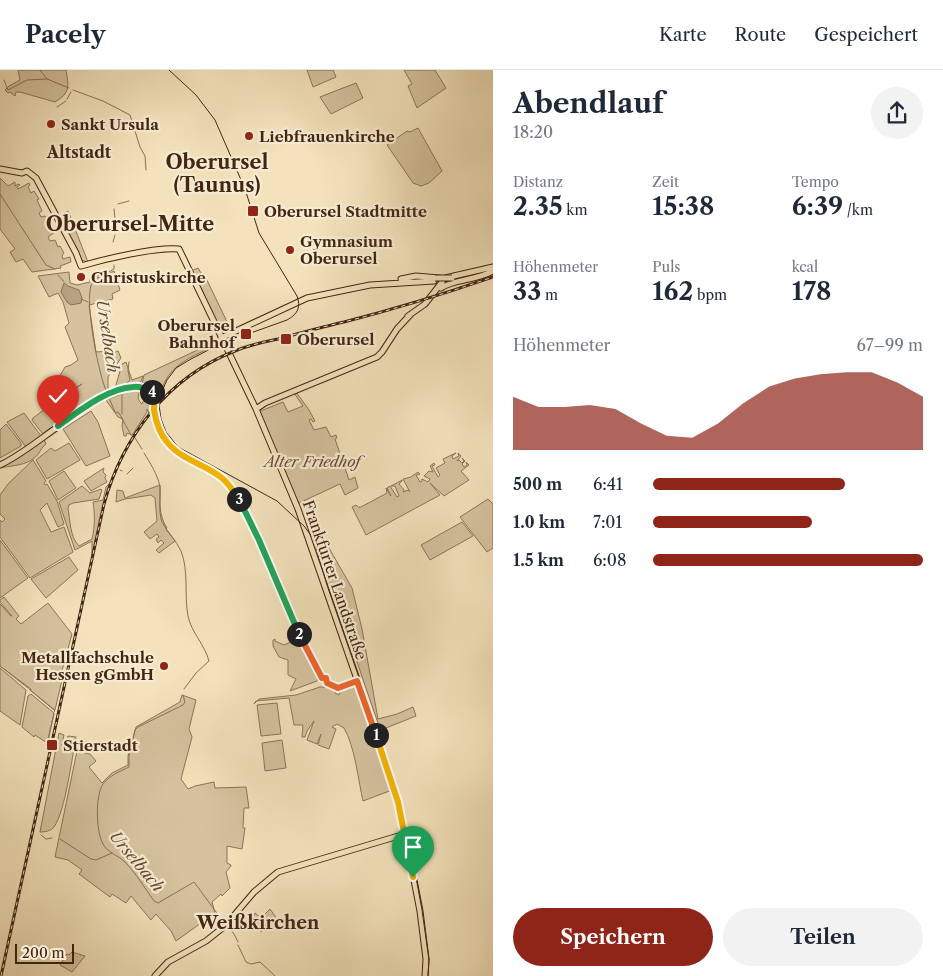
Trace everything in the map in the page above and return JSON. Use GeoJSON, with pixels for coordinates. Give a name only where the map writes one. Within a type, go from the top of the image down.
{"type":"FeatureCollection","features":[{"type":"Feature","properties":{"kind":"main road","name":"Frankfurter Landstraße"},"geometry":{"type":"LineString","coordinates":[[0,169],[22,173],[27,171],[37,180],[81,266],[144,252],[169,248],[179,249],[256,410],[298,509],[398,802],[420,911],[426,959],[425,976]]}},
{"type":"Feature","properties":{"kind":"main road"},"geometry":{"type":"LineString","coordinates":[[383,283],[441,283],[470,278],[493,269]]}},
{"type":"Feature","properties":{"kind":"main road"},"geometry":{"type":"LineString","coordinates":[[256,410],[259,406],[269,401],[373,359],[380,354],[398,324],[422,307],[441,283],[452,275],[493,269]]}},
{"type":"Feature","properties":{"kind":"main road"},"geometry":{"type":"LineString","coordinates":[[221,338],[305,298],[398,280],[441,283]]}},
{"type":"Feature","properties":{"kind":"main road"},"geometry":{"type":"LineString","coordinates":[[0,465],[18,455],[79,411],[102,398],[125,388],[139,385],[155,391],[156,417],[159,430],[164,439],[178,453],[215,473],[231,487],[248,516],[299,634],[322,678],[321,684],[325,685],[327,683],[338,688],[357,681]]}},
{"type":"Feature","properties":{"kind":"main road"},"geometry":{"type":"LineString","coordinates":[[155,976],[168,962],[206,941],[225,926],[254,892],[278,872],[405,834]]}},
{"type":"Feature","properties":{"kind":"green space"},"geometry":{"type":"Polygon","coordinates":[[[18,70],[66,70],[68,85],[66,92],[55,102],[20,92],[16,92],[15,96],[10,92],[8,93],[5,90],[20,80],[18,70]]]}},
{"type":"Feature","properties":{"kind":"green space"},"geometry":{"type":"Polygon","coordinates":[[[307,70],[333,70],[336,77],[313,87],[307,70]]]}},
{"type":"Feature","properties":{"kind":"green space"},"geometry":{"type":"Polygon","coordinates":[[[404,70],[435,70],[446,88],[417,108],[408,86],[412,84],[404,70]]]}},
{"type":"Feature","properties":{"kind":"green space"},"geometry":{"type":"Polygon","coordinates":[[[356,83],[363,98],[331,114],[320,97],[356,83]]]}},
{"type":"Feature","properties":{"kind":"green space"},"geometry":{"type":"Polygon","coordinates":[[[418,128],[442,171],[429,183],[421,186],[413,183],[387,145],[407,131],[410,132],[418,128]]]}},
{"type":"Feature","properties":{"kind":"green space"},"geometry":{"type":"Polygon","coordinates":[[[0,178],[8,186],[15,182],[15,186],[20,185],[17,187],[18,189],[29,183],[28,187],[31,193],[34,191],[39,199],[37,200],[42,211],[39,213],[41,217],[45,216],[49,223],[47,224],[48,226],[51,225],[55,232],[48,237],[50,241],[55,240],[58,247],[60,246],[64,253],[63,259],[70,257],[71,262],[60,266],[61,268],[32,272],[23,259],[16,262],[10,252],[15,249],[0,229],[0,178]]]}},
{"type":"Feature","properties":{"kind":"green space"},"geometry":{"type":"Polygon","coordinates":[[[68,211],[88,262],[81,260],[61,222],[68,220],[65,213],[68,211]]]}},
{"type":"Feature","properties":{"kind":"green space"},"geometry":{"type":"Polygon","coordinates":[[[198,268],[204,274],[231,330],[222,334],[191,271],[198,268]]]}},
{"type":"Feature","properties":{"kind":"green space"},"geometry":{"type":"Polygon","coordinates":[[[114,271],[120,290],[112,294],[113,299],[89,305],[96,352],[109,351],[111,354],[118,351],[121,358],[108,377],[108,393],[65,417],[43,434],[32,420],[33,418],[53,403],[58,410],[63,406],[58,407],[54,403],[82,384],[60,397],[55,391],[62,382],[58,379],[65,367],[78,360],[65,327],[69,323],[63,302],[58,293],[49,297],[38,276],[69,272],[70,283],[77,285],[90,282],[90,279],[102,274],[104,276],[114,271]]]}},
{"type":"Feature","properties":{"kind":"green space"},"geometry":{"type":"Polygon","coordinates":[[[219,340],[221,343],[190,358],[173,371],[166,379],[159,402],[157,403],[158,395],[156,389],[142,384],[144,375],[219,340]]]}},
{"type":"Feature","properties":{"kind":"green space"},"geometry":{"type":"Polygon","coordinates":[[[126,362],[132,380],[143,376],[140,384],[119,387],[116,385],[122,364],[126,362]]]}},
{"type":"Feature","properties":{"kind":"green space"},"geometry":{"type":"Polygon","coordinates":[[[140,388],[139,400],[142,404],[145,397],[149,395],[151,397],[152,409],[149,413],[147,409],[132,435],[127,433],[124,436],[123,419],[118,417],[106,400],[129,391],[118,391],[140,388]]]}},
{"type":"Feature","properties":{"kind":"green space","name":"Alter Friedhof"},"geometry":{"type":"Polygon","coordinates":[[[296,392],[315,421],[309,420],[314,430],[326,427],[331,437],[336,435],[337,438],[335,439],[349,480],[355,477],[358,488],[345,495],[340,484],[299,503],[296,499],[258,412],[283,402],[288,412],[303,406],[294,393],[296,392]]]}},
{"type":"Feature","properties":{"kind":"green space"},"geometry":{"type":"Polygon","coordinates":[[[91,411],[98,422],[110,456],[86,466],[63,429],[91,411]]]}},
{"type":"Feature","properties":{"kind":"green space"},"geometry":{"type":"Polygon","coordinates":[[[24,413],[41,436],[26,447],[7,422],[24,413]]]}},
{"type":"Feature","properties":{"kind":"green space"},"geometry":{"type":"Polygon","coordinates":[[[6,424],[21,443],[21,446],[0,458],[0,430],[6,424]]]}},
{"type":"Feature","properties":{"kind":"green space"},"geometry":{"type":"Polygon","coordinates":[[[44,439],[46,444],[31,460],[26,463],[0,468],[0,467],[44,439]]]}},
{"type":"Feature","properties":{"kind":"green space"},"geometry":{"type":"Polygon","coordinates":[[[69,443],[80,460],[47,479],[36,460],[51,448],[55,451],[69,443]]]}},
{"type":"Feature","properties":{"kind":"green space"},"geometry":{"type":"Polygon","coordinates":[[[456,453],[452,456],[453,459],[459,456],[458,453],[461,456],[457,461],[459,460],[462,463],[464,461],[462,458],[465,461],[462,464],[464,467],[467,465],[466,462],[469,465],[461,471],[469,480],[444,496],[430,483],[440,495],[366,535],[352,507],[356,505],[361,507],[387,493],[386,488],[391,496],[387,488],[390,486],[397,497],[399,496],[395,486],[391,486],[402,480],[399,484],[404,490],[403,492],[408,490],[410,492],[403,479],[411,477],[418,472],[420,474],[416,475],[420,482],[422,479],[428,482],[430,479],[424,476],[429,471],[433,472],[430,466],[434,463],[435,465],[432,466],[438,477],[440,475],[436,468],[445,463],[443,459],[456,453]]]}},
{"type":"Feature","properties":{"kind":"green space"},"geometry":{"type":"Polygon","coordinates":[[[33,460],[46,481],[45,485],[47,484],[57,501],[64,524],[58,527],[47,503],[40,510],[51,532],[64,527],[73,552],[30,578],[0,537],[0,520],[2,522],[5,519],[0,514],[0,495],[8,484],[33,460]]]}},
{"type":"Feature","properties":{"kind":"green space"},"geometry":{"type":"Polygon","coordinates":[[[104,468],[103,472],[106,475],[107,482],[91,491],[84,481],[104,468]]]}},
{"type":"Feature","properties":{"kind":"green space"},"geometry":{"type":"Polygon","coordinates":[[[64,471],[76,488],[58,500],[49,481],[64,471]]]}},
{"type":"Feature","properties":{"kind":"green space"},"geometry":{"type":"Polygon","coordinates":[[[110,483],[92,554],[92,541],[75,550],[59,502],[82,486],[90,493],[102,490],[99,499],[69,505],[72,533],[79,546],[92,539],[94,530],[93,502],[103,500],[106,487],[110,483]]]}},
{"type":"Feature","properties":{"kind":"green space"},"geometry":{"type":"Polygon","coordinates":[[[160,485],[162,518],[166,529],[175,541],[159,553],[156,550],[164,543],[161,540],[158,543],[156,539],[159,537],[157,534],[150,539],[144,532],[157,521],[155,498],[151,495],[116,502],[117,490],[123,491],[125,498],[160,485]]]}},
{"type":"Feature","properties":{"kind":"green space"},"geometry":{"type":"Polygon","coordinates":[[[488,499],[493,504],[493,548],[487,552],[460,517],[488,499]]]}},
{"type":"Feature","properties":{"kind":"green space"},"geometry":{"type":"Polygon","coordinates":[[[462,522],[473,536],[430,560],[421,545],[462,522]]]}},
{"type":"Feature","properties":{"kind":"green space"},"geometry":{"type":"Polygon","coordinates":[[[0,540],[28,578],[0,598],[0,540]]]}},
{"type":"Feature","properties":{"kind":"green space"},"geometry":{"type":"Polygon","coordinates":[[[329,548],[352,588],[362,629],[378,719],[413,707],[416,716],[381,730],[381,732],[331,586],[321,551],[322,549],[325,552],[329,548]]]}},
{"type":"Feature","properties":{"kind":"green space"},"geometry":{"type":"Polygon","coordinates":[[[69,557],[78,570],[46,598],[31,579],[69,557]]]}},
{"type":"Feature","properties":{"kind":"green space"},"geometry":{"type":"Polygon","coordinates":[[[4,597],[19,616],[16,619],[21,624],[48,603],[72,634],[60,678],[62,680],[55,710],[0,666],[0,604],[12,616],[0,602],[4,597]]]}},
{"type":"Feature","properties":{"kind":"green space"},"geometry":{"type":"Polygon","coordinates":[[[299,638],[318,677],[317,681],[290,691],[296,679],[288,675],[288,660],[279,657],[273,646],[273,640],[275,639],[275,641],[284,645],[299,638]]]}},
{"type":"Feature","properties":{"kind":"green space"},"geometry":{"type":"Polygon","coordinates":[[[0,668],[26,690],[20,725],[0,711],[0,668]]]}},
{"type":"Feature","properties":{"kind":"green space"},"geometry":{"type":"Polygon","coordinates":[[[354,686],[357,688],[392,790],[363,801],[354,754],[344,728],[337,724],[332,727],[336,729],[329,749],[318,745],[321,734],[317,744],[307,740],[314,721],[305,737],[302,737],[303,725],[294,725],[289,698],[257,701],[259,699],[296,695],[320,687],[336,691],[335,693],[339,695],[340,692],[354,686]]]}},
{"type":"Feature","properties":{"kind":"green space"},"geometry":{"type":"Polygon","coordinates":[[[31,694],[54,713],[47,743],[35,735],[34,737],[22,727],[28,696],[31,694]]]}},
{"type":"Feature","properties":{"kind":"green space"},"geometry":{"type":"Polygon","coordinates":[[[182,695],[196,700],[189,729],[192,737],[181,779],[188,789],[214,782],[215,788],[246,787],[249,808],[244,808],[243,828],[245,828],[242,849],[227,846],[227,863],[231,866],[226,872],[230,888],[212,902],[215,913],[176,941],[171,931],[156,914],[151,920],[131,896],[126,903],[112,894],[110,897],[79,874],[82,870],[68,860],[55,857],[77,751],[90,754],[96,761],[89,767],[102,783],[112,773],[128,765],[128,756],[136,727],[180,702],[182,695]]]}},
{"type":"Feature","properties":{"kind":"green space"},"geometry":{"type":"Polygon","coordinates":[[[277,703],[281,734],[261,736],[257,705],[277,703]]]}},
{"type":"Feature","properties":{"kind":"green space"},"geometry":{"type":"Polygon","coordinates":[[[59,733],[64,735],[62,745],[65,746],[64,750],[68,736],[76,737],[68,784],[62,810],[54,827],[48,831],[40,832],[59,733]]]}},
{"type":"Feature","properties":{"kind":"green space"},"geometry":{"type":"Polygon","coordinates":[[[282,740],[286,768],[265,771],[262,743],[282,740]]]}},
{"type":"Feature","properties":{"kind":"green space"},"geometry":{"type":"Polygon","coordinates":[[[270,909],[275,919],[261,932],[258,928],[252,928],[249,924],[255,913],[261,918],[270,909]]]}},
{"type":"Feature","properties":{"kind":"green space"},"geometry":{"type":"Polygon","coordinates":[[[72,952],[85,956],[72,972],[60,965],[67,954],[69,955],[72,952]]]}},
{"type":"Feature","properties":{"kind":"shaded area"},"geometry":{"type":"Polygon","coordinates":[[[64,283],[79,290],[82,298],[81,303],[71,305],[67,302],[61,292],[64,283]]]}},
{"type":"Feature","properties":{"kind":"waterway","name":"Urselbach"},"geometry":{"type":"LineString","coordinates":[[40,70],[47,79],[69,88]]}},
{"type":"Feature","properties":{"kind":"waterway"},"geometry":{"type":"LineString","coordinates":[[4,80],[8,90],[27,80],[47,79]]}},
{"type":"Feature","properties":{"kind":"waterway","name":"Urselbach"},"geometry":{"type":"LineString","coordinates":[[73,90],[103,101],[130,115],[140,147],[145,156],[146,170]]}},
{"type":"Feature","properties":{"kind":"waterway"},"geometry":{"type":"LineString","coordinates":[[67,99],[71,92]]}},
{"type":"Feature","properties":{"kind":"waterway"},"geometry":{"type":"LineString","coordinates":[[57,107],[66,101]]}},
{"type":"Feature","properties":{"kind":"waterway"},"geometry":{"type":"LineString","coordinates":[[0,194],[46,265],[55,269]]}},
{"type":"Feature","properties":{"kind":"waterway","name":"Urselbach"},"geometry":{"type":"LineString","coordinates":[[118,204],[129,201]]}},
{"type":"Feature","properties":{"kind":"waterway","name":"Urselbach"},"geometry":{"type":"LineString","coordinates":[[114,209],[116,228]]}},
{"type":"Feature","properties":{"kind":"waterway","name":"Urselbach"},"geometry":{"type":"LineString","coordinates":[[113,242],[115,235]]}},
{"type":"Feature","properties":{"kind":"waterway","name":"Urselbach"},"geometry":{"type":"LineString","coordinates":[[107,393],[100,372],[94,342],[90,313],[90,291],[94,280],[114,269],[114,265]]}},
{"type":"Feature","properties":{"kind":"waterway"},"geometry":{"type":"LineString","coordinates":[[58,275],[64,282]]}},
{"type":"Feature","properties":{"kind":"waterway"},"geometry":{"type":"LineString","coordinates":[[81,299],[88,302]]}},
{"type":"Feature","properties":{"kind":"waterway"},"geometry":{"type":"LineString","coordinates":[[123,386],[130,380],[129,362]]}},
{"type":"Feature","properties":{"kind":"waterway"},"geometry":{"type":"LineString","coordinates":[[122,393],[122,414]]}},
{"type":"Feature","properties":{"kind":"waterway","name":"Urselbach"},"geometry":{"type":"LineString","coordinates":[[109,398],[115,412],[119,413],[131,435]]}},
{"type":"Feature","properties":{"kind":"waterway","name":"Urselbach"},"geometry":{"type":"LineString","coordinates":[[135,438],[142,449]]}},
{"type":"Feature","properties":{"kind":"waterway","name":"Urselbach"},"geometry":{"type":"LineString","coordinates":[[144,453],[154,469],[159,483],[162,522],[181,551],[186,575],[188,616],[209,661],[196,673],[184,689]]}},
{"type":"Feature","properties":{"kind":"waterway"},"geometry":{"type":"LineString","coordinates":[[127,474],[133,468]]}},
{"type":"Feature","properties":{"kind":"waterway"},"geometry":{"type":"LineString","coordinates":[[4,669],[28,688]]}},
{"type":"Feature","properties":{"kind":"waterway"},"geometry":{"type":"LineString","coordinates":[[29,689],[54,712]]}},
{"type":"Feature","properties":{"kind":"waterway","name":"Urselbach"},"geometry":{"type":"LineString","coordinates":[[183,695],[185,702],[183,705],[135,730],[129,756],[129,767],[109,778],[100,790],[97,814],[99,831],[105,847],[124,861],[154,901],[158,903],[194,882],[225,924]]}},
{"type":"Feature","properties":{"kind":"waterway"},"geometry":{"type":"LineString","coordinates":[[46,750],[54,714]]}},
{"type":"Feature","properties":{"kind":"waterway"},"geometry":{"type":"LineString","coordinates":[[41,835],[46,839],[52,838]]}},
{"type":"Feature","properties":{"kind":"waterway"},"geometry":{"type":"LineString","coordinates":[[60,839],[91,859],[96,860],[112,853]]}},
{"type":"Feature","properties":{"kind":"waterway","name":"Urselbach"},"geometry":{"type":"LineString","coordinates":[[228,926],[238,942]]}},
{"type":"Feature","properties":{"kind":"waterway","name":"Urselbach"},"geometry":{"type":"LineString","coordinates":[[238,945],[246,962],[251,964],[260,962],[275,976]]}},
{"type":"Feature","properties":{"kind":"tram line"},"geometry":{"type":"LineString","coordinates":[[169,70],[196,95],[215,120],[245,189],[259,233],[297,296],[299,304],[296,313],[287,320],[220,344],[176,368],[162,391],[159,405],[161,419],[166,432],[178,447],[277,501],[304,526],[313,538],[328,588],[402,802],[422,910],[429,960],[428,976]]}},
{"type":"Feature","properties":{"kind":"railway"},"geometry":{"type":"LineString","coordinates":[[1,976],[104,504],[112,479],[136,433],[169,393],[189,376],[211,362],[235,351],[401,307],[493,277]]}},
{"type":"Feature","properties":{"kind":"place","name":"Sankt Ursula"},"geometry":{"type":"Point","coordinates":[51,124]}},
{"type":"Feature","properties":{"kind":"place","name":"Liebfrauenkirche"},"geometry":{"type":"Point","coordinates":[249,136]}},
{"type":"Feature","properties":{"kind":"place","name":"Oberursel Stadtmitte"},"geometry":{"type":"Point","coordinates":[253,211]}},
{"type":"Feature","properties":{"kind":"place","name":"Gymnasium Oberursel"},"geometry":{"type":"Point","coordinates":[290,250]}},
{"type":"Feature","properties":{"kind":"place","name":"Christuskirche"},"geometry":{"type":"Point","coordinates":[81,277]}},
{"type":"Feature","properties":{"kind":"place","name":"Oberursel Bahnhof"},"geometry":{"type":"Point","coordinates":[246,334]}},
{"type":"Feature","properties":{"kind":"place","name":"Oberursel"},"geometry":{"type":"Point","coordinates":[286,339]}},
{"type":"Feature","properties":{"kind":"place","name":"Metallfachschule Hessen gGmbH"},"geometry":{"type":"Point","coordinates":[164,666]}},
{"type":"Feature","properties":{"kind":"place","name":"Stierstadt"},"geometry":{"type":"Point","coordinates":[52,745]}},
{"type":"Feature","properties":{"kind":"district","name":"Altstadt"},"geometry":{"type":"Point","coordinates":[79,152]}},
{"type":"Feature","properties":{"kind":"district","name":"Oberursel (Taunus)"},"geometry":{"type":"Point","coordinates":[217,174]}},
{"type":"Feature","properties":{"kind":"district","name":"Oberursel-Mitte"},"geometry":{"type":"Point","coordinates":[130,224]}},
{"type":"Feature","properties":{"kind":"district","name":"Weißkirchen"},"geometry":{"type":"Point","coordinates":[258,923]}},
{"type":"Feature","properties":{"kind":"route"},"geometry":{"type":"LineString","coordinates":[[58,426],[79,411],[118,390],[132,387],[143,388],[154,394],[154,406],[159,430],[168,444],[181,455],[222,477],[231,487],[248,516],[299,634],[322,678],[326,678],[327,683],[338,688],[357,681],[398,802],[413,877]]}}]}
